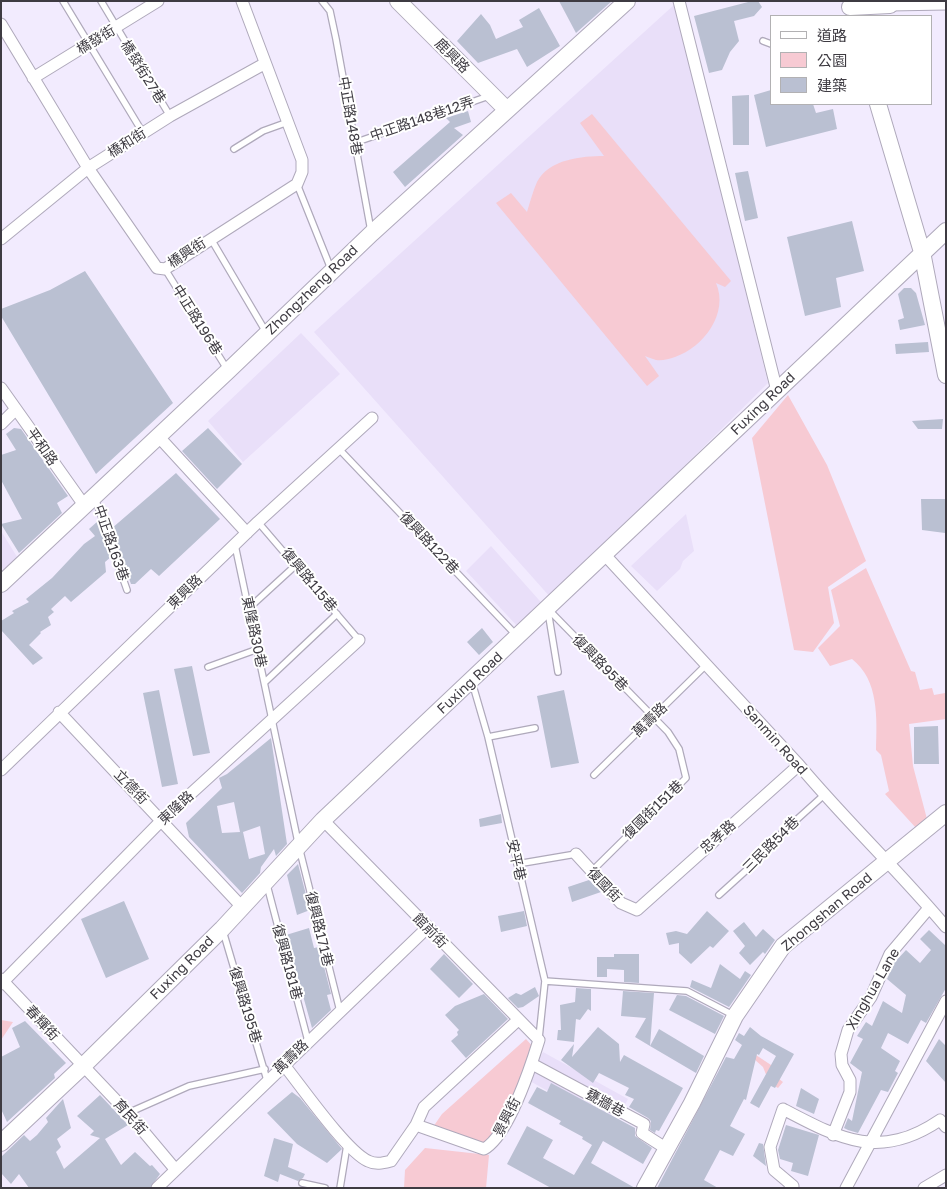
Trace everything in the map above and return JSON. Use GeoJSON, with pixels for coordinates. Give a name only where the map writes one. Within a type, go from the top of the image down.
{"type":"FeatureCollection","features":[{"type":"Feature","properties":{"kind":"street","name":"橋發街"},"geometry":{"type":"LineString","coordinates":[[33,78],[158,1]]}},
{"type":"Feature","properties":{"kind":"street"},"geometry":{"type":"LineString","coordinates":[[242,1],[264,64],[289,121],[302,160],[302,172],[297,184]]}},
{"type":"Feature","properties":{"kind":"street","name":"鹿興路"},"geometry":{"type":"LineString","coordinates":[[398,1],[507,110]]}},
{"type":"Feature","properties":{"kind":"street","name":"Zhongzheng Road"},"geometry":{"type":"LineString","coordinates":[[1,584],[372,233],[627,1]]}},
{"type":"Feature","properties":{"kind":"street"},"geometry":{"type":"LineString","coordinates":[[679,1],[777,391]]}},
{"type":"Feature","properties":{"kind":"street"},"geometry":{"type":"LineString","coordinates":[[850,8],[946,4]]}},
{"type":"Feature","properties":{"kind":"street","name":"橋興街"},"geometry":{"type":"LineString","coordinates":[[1,24],[88,168],[157,268],[165,269],[297,184]]}},
{"type":"Feature","properties":{"kind":"street","name":"橋和街"},"geometry":{"type":"LineString","coordinates":[[1,238],[88,168],[170,116],[264,64]]}},
{"type":"Feature","properties":{"kind":"street"},"geometry":{"type":"LineString","coordinates":[[878,105],[922,252],[946,376]]}},
{"type":"Feature","properties":{"kind":"street","name":"Fuxing Road"},"geometry":{"type":"LineString","coordinates":[[1,1143],[82,1067],[243,908],[323,820],[946,231]]}},
{"type":"Feature","properties":{"kind":"street","name":"平和路"},"geometry":{"type":"LineString","coordinates":[[1,388],[89,501]]}},
{"type":"Feature","properties":{"kind":"street"},"geometry":{"type":"LineString","coordinates":[[1,424],[16,409]]}},
{"type":"Feature","properties":{"kind":"street","name":"東興路"},"geometry":{"type":"LineString","coordinates":[[1,770],[58,712],[258,522],[372,418]]}},
{"type":"Feature","properties":{"kind":"street"},"geometry":{"type":"LineString","coordinates":[[158,436],[247,533]]}},
{"type":"Feature","properties":{"kind":"street","name":"Sanmin Road"},"geometry":{"type":"LineString","coordinates":[[604,554],[799,765],[824,795],[945,923]]}},
{"type":"Feature","properties":{"kind":"street","name":"東隆路"},"geometry":{"type":"LineString","coordinates":[[2,982],[162,820],[358,640]]}},
{"type":"Feature","properties":{"kind":"street","name":"立德街"},"geometry":{"type":"LineString","coordinates":[[58,712],[243,908]]}},
{"type":"Feature","properties":{"kind":"street","name":"忠孝路"},"geometry":{"type":"LineString","coordinates":[[637,910],[799,765]]}},
{"type":"Feature","properties":{"kind":"street","name":"Zhongshan Road"},"geometry":{"type":"LineString","coordinates":[[645,1188],[735,1016],[783,946],[946,813]]}},
{"type":"Feature","properties":{"kind":"street","name":"館前街"},"geometry":{"type":"LineString","coordinates":[[323,820],[539,1040]]}},
{"type":"Feature","properties":{"kind":"street","name":"復國街"},"geometry":{"type":"LineString","coordinates":[[576,854],[621,903],[637,910]]}},
{"type":"Feature","properties":{"kind":"street","name":"Xinghua Lane"},"geometry":{"type":"LineString","coordinates":[[833,1135],[850,1092],[850,1080],[842,1065],[841,1054],[848,1030],[871,997],[890,954],[929,908]]}},
{"type":"Feature","properties":{"kind":"street","name":"萬壽路"},"geometry":{"type":"LineString","coordinates":[[156,1188],[427,928]]}},
{"type":"Feature","properties":{"kind":"street","name":"春輝街"},"geometry":{"type":"LineString","coordinates":[[2,982],[82,1067]]}},
{"type":"Feature","properties":{"kind":"street"},"geometry":{"type":"LineString","coordinates":[[846,1188],[868,1142],[946,1001]]}},
{"type":"Feature","properties":{"kind":"street"},"geometry":{"type":"LineString","coordinates":[[284,1065],[347,1144],[367,1161],[376,1164],[391,1161],[416,1125],[424,1107],[518,1020]]}},
{"type":"Feature","properties":{"kind":"street","name":"景興街"},"geometry":{"type":"LineString","coordinates":[[416,1125],[484,1149],[491,1145],[503,1129],[532,1064],[539,1040]]}},
{"type":"Feature","properties":{"kind":"street","name":"甕牆巷"},"geometry":{"type":"LineString","coordinates":[[532,1064],[644,1124],[642,1132],[667,1149]]}},
{"type":"Feature","properties":{"kind":"street","name":"育民街"},"geometry":{"type":"LineString","coordinates":[[82,1067],[128,1113],[175,1169]]}},
{"type":"Feature","properties":{"kind":"street"},"geometry":{"type":"LineString","coordinates":[[792,1187],[774,1170],[770,1147],[783,1109],[833,1135],[868,1142],[905,1139],[925,1130],[940,1120],[946,1127]]}},
{"type":"Feature","properties":{"kind":"street"},"geometry":{"type":"LineString","coordinates":[[924,1188],[946,1175]]}},
{"type":"Feature","properties":{"kind":"lane"},"geometry":{"type":"LineString","coordinates":[[63,1],[143,132]]}},
{"type":"Feature","properties":{"kind":"lane","name":"橋發街27巷"},"geometry":{"type":"LineString","coordinates":[[101,1],[170,116]]}},
{"type":"Feature","properties":{"kind":"lane","name":"中正路148巷"},"geometry":{"type":"LineString","coordinates":[[322,1],[330,11],[372,233]]}},
{"type":"Feature","properties":{"kind":"lane"},"geometry":{"type":"LineString","coordinates":[[763,41],[770,44]]}},
{"type":"Feature","properties":{"kind":"lane","name":"中正路148巷12弄"},"geometry":{"type":"LineString","coordinates":[[354,143],[490,95]]}},
{"type":"Feature","properties":{"kind":"lane"},"geometry":{"type":"LineString","coordinates":[[234,149],[263,131],[289,121]]}},
{"type":"Feature","properties":{"kind":"lane"},"geometry":{"type":"LineString","coordinates":[[297,184],[332,271]]}},
{"type":"Feature","properties":{"kind":"lane"},"geometry":{"type":"LineString","coordinates":[[211,238],[267,334]]}},
{"type":"Feature","properties":{"kind":"lane","name":"中正路196巷"},"geometry":{"type":"LineString","coordinates":[[165,269],[228,371]]}},
{"type":"Feature","properties":{"kind":"lane","name":"復興路122巷"},"geometry":{"type":"LineString","coordinates":[[339,448],[518,637]]}},
{"type":"Feature","properties":{"kind":"lane","name":"中正路163巷"},"geometry":{"type":"LineString","coordinates":[[89,501],[128,590]]}},
{"type":"Feature","properties":{"kind":"lane","name":"復興路115巷"},"geometry":{"type":"LineString","coordinates":[[258,522],[358,640]]}},
{"type":"Feature","properties":{"kind":"lane","name":"東隆路30巷"},"geometry":{"type":"LineString","coordinates":[[235,544],[299,847]]}},
{"type":"Feature","properties":{"kind":"lane"},"geometry":{"type":"LineString","coordinates":[[249,608],[296,565]]}},
{"type":"Feature","properties":{"kind":"lane"},"geometry":{"type":"LineString","coordinates":[[547,608],[558,672]]}},
{"type":"Feature","properties":{"kind":"lane","name":"復興路95巷"},"geometry":{"type":"LineString","coordinates":[[547,608],[653,718]]}},
{"type":"Feature","properties":{"kind":"lane"},"geometry":{"type":"LineString","coordinates":[[265,682],[337,614]]}},
{"type":"Feature","properties":{"kind":"lane"},"geometry":{"type":"LineString","coordinates":[[208,667],[258,649]]}},
{"type":"Feature","properties":{"kind":"lane","name":"萬壽路"},"geometry":{"type":"LineString","coordinates":[[594,775],[706,664]]}},
{"type":"Feature","properties":{"kind":"lane","name":"安平巷"},"geometry":{"type":"LineString","coordinates":[[472,681],[488,738],[545,981],[539,1040]]}},
{"type":"Feature","properties":{"kind":"lane","name":"復國街151巷"},"geometry":{"type":"LineString","coordinates":[[591,872],[686,778],[679,749],[668,732],[653,718]]}},
{"type":"Feature","properties":{"kind":"lane"},"geometry":{"type":"LineString","coordinates":[[488,738],[535,728]]}},
{"type":"Feature","properties":{"kind":"lane","name":"三民路54巷"},"geometry":{"type":"LineString","coordinates":[[719,895],[751,866],[773,841],[824,795]]}},
{"type":"Feature","properties":{"kind":"lane","name":"復興路171巷"},"geometry":{"type":"LineString","coordinates":[[299,847],[340,1011]]}},
{"type":"Feature","properties":{"kind":"lane"},"geometry":{"type":"LineString","coordinates":[[517,864],[576,854]]}},
{"type":"Feature","properties":{"kind":"lane","name":"復興路181巷"},"geometry":{"type":"LineString","coordinates":[[266,883],[308,1041]]}},
{"type":"Feature","properties":{"kind":"lane","name":"復興路195巷"},"geometry":{"type":"LineString","coordinates":[[222,929],[267,1081]]}},
{"type":"Feature","properties":{"kind":"lane"},"geometry":{"type":"LineString","coordinates":[[545,981],[687,991],[735,1016]]}},
{"type":"Feature","properties":{"kind":"lane"},"geometry":{"type":"LineString","coordinates":[[128,1113],[189,1086],[265,1069]]}},
{"type":"Feature","properties":{"kind":"lane"},"geometry":{"type":"LineString","coordinates":[[340,1188],[347,1144]]}},
{"type":"Feature","properties":{"kind":"lane"},"geometry":{"type":"LineString","coordinates":[[302,1182],[325,1188]]}},
{"type":"Feature","properties":{"kind":"shaded area"},"geometry":{"type":"Polygon","coordinates":[[[675,4],[768,383],[551,598],[314,332],[675,4]]]}},
{"type":"Feature","properties":{"kind":"shaded area"},"geometry":{"type":"Polygon","coordinates":[[[301,333],[340,374],[243,462],[208,421],[301,333]]]}},
{"type":"Feature","properties":{"kind":"shaded area"},"geometry":{"type":"Polygon","coordinates":[[[686,514],[694,551],[683,561],[680,569],[657,591],[631,566],[686,514]]]}},
{"type":"Feature","properties":{"kind":"shaded area"},"geometry":{"type":"Polygon","coordinates":[[[1,531],[19,560],[5,573],[1,565],[1,531]]]}},
{"type":"Feature","properties":{"kind":"shaded area"},"geometry":{"type":"Polygon","coordinates":[[[491,546],[547,609],[519,628],[466,571],[491,546]]]}},
{"type":"Feature","properties":{"kind":"shaded area"},"geometry":{"type":"Polygon","coordinates":[[[543,1052],[628,1099],[613,1127],[528,1080],[543,1052]]]}},
{"type":"Feature","properties":{"kind":"green space"},"geometry":{"type":"Polygon","coordinates":[[[592,114],[731,281],[725,287],[716,283],[719,294],[719,306],[716,317],[711,328],[695,345],[686,352],[666,360],[656,360],[645,356],[659,376],[647,386],[496,203],[511,193],[527,212],[537,182],[549,168],[576,158],[604,156],[580,123],[592,114]]]}},
{"type":"Feature","properties":{"kind":"green space"},"geometry":{"type":"Polygon","coordinates":[[[788,395],[827,465],[866,561],[828,587],[834,623],[813,652],[794,650],[752,438],[788,395]]]}},
{"type":"Feature","properties":{"kind":"green space"},"geometry":{"type":"Polygon","coordinates":[[[866,568],[911,671],[915,672],[920,690],[932,688],[934,695],[945,693],[946,719],[909,724],[913,766],[927,819],[916,828],[885,794],[889,791],[881,755],[876,750],[875,700],[867,678],[852,659],[830,666],[818,648],[840,626],[831,590],[866,568]]]}},
{"type":"Feature","properties":{"kind":"green space"},"geometry":{"type":"Polygon","coordinates":[[[1,1020],[13,1022],[1,1040],[1,1020]]]}},
{"type":"Feature","properties":{"kind":"green space"},"geometry":{"type":"Polygon","coordinates":[[[526,1039],[534,1048],[521,1087],[490,1145],[433,1127],[442,1114],[526,1039]]]}},
{"type":"Feature","properties":{"kind":"green space"},"geometry":{"type":"Polygon","coordinates":[[[756,1055],[777,1069],[775,1076],[783,1082],[778,1088],[765,1080],[767,1077],[763,1067],[754,1059],[756,1055]]]}},
{"type":"Feature","properties":{"kind":"green space"},"geometry":{"type":"Polygon","coordinates":[[[425,1148],[489,1155],[486,1188],[404,1188],[405,1170],[425,1148]]]}},
{"type":"Feature","properties":{"kind":"building"},"geometry":{"type":"Polygon","coordinates":[[[559,1],[612,1],[576,33],[559,1]]]}},
{"type":"Feature","properties":{"kind":"building"},"geometry":{"type":"Polygon","coordinates":[[[758,1],[762,7],[754,16],[734,21],[739,41],[730,52],[722,70],[709,73],[694,16],[758,1]]]}},
{"type":"Feature","properties":{"kind":"building"},"geometry":{"type":"Polygon","coordinates":[[[539,8],[560,46],[527,67],[517,49],[478,63],[457,41],[481,14],[490,25],[496,39],[523,27],[519,20],[539,8]]]}},
{"type":"Feature","properties":{"kind":"building"},"geometry":{"type":"Polygon","coordinates":[[[770,90],[770,105],[813,105],[816,113],[833,109],[837,129],[766,147],[754,95],[770,90]]]}},
{"type":"Feature","properties":{"kind":"building"},"geometry":{"type":"Polygon","coordinates":[[[749,95],[749,145],[733,145],[732,96],[749,95]]]}},
{"type":"Feature","properties":{"kind":"building"},"geometry":{"type":"Polygon","coordinates":[[[468,111],[471,122],[454,128],[463,135],[405,187],[393,172],[450,122],[446,118],[468,111]]]}},
{"type":"Feature","properties":{"kind":"building"},"geometry":{"type":"Polygon","coordinates":[[[748,171],[758,218],[745,221],[735,173],[748,171]]]}},
{"type":"Feature","properties":{"kind":"building"},"geometry":{"type":"Polygon","coordinates":[[[852,221],[864,271],[836,278],[841,307],[805,316],[787,237],[852,221]]]}},
{"type":"Feature","properties":{"kind":"building"},"geometry":{"type":"Polygon","coordinates":[[[85,271],[173,403],[96,474],[1,316],[1,309],[50,290],[85,271]]]}},
{"type":"Feature","properties":{"kind":"building"},"geometry":{"type":"Polygon","coordinates":[[[904,288],[911,288],[916,293],[925,325],[900,330],[898,320],[904,318],[898,294],[904,288]]]}},
{"type":"Feature","properties":{"kind":"building"},"geometry":{"type":"Polygon","coordinates":[[[928,342],[929,352],[896,354],[895,344],[928,342]]]}},
{"type":"Feature","properties":{"kind":"building"},"geometry":{"type":"Polygon","coordinates":[[[943,419],[942,429],[918,429],[912,421],[943,419]]]}},
{"type":"Feature","properties":{"kind":"building"},"geometry":{"type":"Polygon","coordinates":[[[14,428],[21,429],[68,496],[57,503],[62,513],[19,553],[1,524],[22,519],[1,480],[1,455],[16,450],[6,434],[14,428]]]}},
{"type":"Feature","properties":{"kind":"building"},"geometry":{"type":"Polygon","coordinates":[[[208,428],[242,464],[217,489],[182,451],[208,428]]]}},
{"type":"Feature","properties":{"kind":"building"},"geometry":{"type":"Polygon","coordinates":[[[176,473],[220,519],[159,576],[151,569],[135,584],[131,584],[111,529],[176,473]]]}},
{"type":"Feature","properties":{"kind":"building"},"geometry":{"type":"Polygon","coordinates":[[[921,499],[946,499],[945,533],[922,530],[921,499]]]}},
{"type":"Feature","properties":{"kind":"building"},"geometry":{"type":"Polygon","coordinates":[[[98,521],[111,557],[105,562],[106,572],[71,602],[65,596],[51,609],[54,612],[48,617],[51,625],[40,632],[29,645],[43,658],[33,665],[1,630],[1,621],[14,613],[12,611],[29,602],[26,599],[52,578],[84,544],[95,536],[89,529],[98,521]]]}},
{"type":"Feature","properties":{"kind":"building"},"geometry":{"type":"Polygon","coordinates":[[[482,628],[493,642],[479,655],[467,642],[482,628]]]}},
{"type":"Feature","properties":{"kind":"building"},"geometry":{"type":"Polygon","coordinates":[[[192,666],[210,753],[193,756],[174,669],[192,666]]]}},
{"type":"Feature","properties":{"kind":"building"},"geometry":{"type":"Polygon","coordinates":[[[159,690],[178,784],[162,787],[143,693],[159,690]]]}},
{"type":"Feature","properties":{"kind":"building"},"geometry":{"type":"Polygon","coordinates":[[[564,690],[579,763],[551,768],[537,696],[564,690]]]}},
{"type":"Feature","properties":{"kind":"building"},"geometry":{"type":"Polygon","coordinates":[[[938,726],[939,764],[914,764],[914,727],[938,726]]]}},
{"type":"Feature","properties":{"kind":"building"},"geometry":{"type":"Polygon","coordinates":[[[271,738],[287,844],[276,856],[274,849],[261,867],[260,873],[242,893],[189,837],[186,823],[222,788],[219,778],[227,774],[271,738]],[[234,802],[217,806],[222,833],[240,832],[234,802]],[[260,826],[243,832],[249,859],[265,854],[260,826]]]}},
{"type":"Feature","properties":{"kind":"building"},"geometry":{"type":"Polygon","coordinates":[[[501,814],[502,823],[480,827],[479,819],[501,814]]]}},
{"type":"Feature","properties":{"kind":"building"},"geometry":{"type":"Polygon","coordinates":[[[298,864],[310,910],[297,915],[287,875],[298,864]]]}},
{"type":"Feature","properties":{"kind":"building"},"geometry":{"type":"Polygon","coordinates":[[[589,880],[601,892],[572,902],[568,887],[589,880]]]}},
{"type":"Feature","properties":{"kind":"building"},"geometry":{"type":"Polygon","coordinates":[[[124,901],[149,959],[106,978],[81,919],[124,901]]]}},
{"type":"Feature","properties":{"kind":"building"},"geometry":{"type":"Polygon","coordinates":[[[524,911],[527,926],[501,932],[498,916],[524,911]]]}},
{"type":"Feature","properties":{"kind":"building"},"geometry":{"type":"Polygon","coordinates":[[[707,911],[729,931],[713,948],[710,946],[691,964],[679,953],[679,943],[669,945],[666,933],[676,931],[687,934],[707,911]]]}},
{"type":"Feature","properties":{"kind":"building"},"geometry":{"type":"Polygon","coordinates":[[[744,922],[756,937],[763,929],[775,940],[765,954],[763,952],[750,965],[739,953],[745,946],[733,931],[744,922]]]}},
{"type":"Feature","properties":{"kind":"building"},"geometry":{"type":"Polygon","coordinates":[[[309,928],[314,948],[319,947],[331,994],[327,995],[331,1010],[312,1028],[286,935],[309,928]]]}},
{"type":"Feature","properties":{"kind":"building"},"geometry":{"type":"Polygon","coordinates":[[[929,930],[946,946],[946,988],[926,1023],[921,1020],[908,1044],[888,1033],[881,1048],[900,1061],[895,1071],[898,1073],[888,1092],[881,1090],[858,1133],[848,1130],[844,1128],[848,1118],[852,1121],[862,1072],[850,1063],[863,1039],[857,1036],[866,1022],[872,1026],[883,1001],[902,1013],[906,995],[887,979],[894,963],[906,950],[920,963],[931,950],[920,939],[929,930]]]}},
{"type":"Feature","properties":{"kind":"building"},"geometry":{"type":"Polygon","coordinates":[[[444,954],[473,984],[459,998],[430,969],[444,954]]]}},
{"type":"Feature","properties":{"kind":"building"},"geometry":{"type":"Polygon","coordinates":[[[614,954],[639,954],[639,983],[624,982],[624,970],[607,969],[607,977],[597,977],[597,957],[614,957],[614,954]]]}},
{"type":"Feature","properties":{"kind":"building"},"geometry":{"type":"Polygon","coordinates":[[[720,964],[740,979],[745,971],[751,975],[729,1007],[690,987],[692,980],[711,988],[720,964]]]}},
{"type":"Feature","properties":{"kind":"building"},"geometry":{"type":"Polygon","coordinates":[[[535,987],[539,996],[523,1007],[518,1008],[508,998],[516,993],[521,995],[535,987]]]}},
{"type":"Feature","properties":{"kind":"building"},"geometry":{"type":"Polygon","coordinates":[[[576,988],[591,989],[591,1011],[588,1009],[580,1020],[576,1019],[574,1042],[557,1040],[558,1030],[561,1030],[560,1005],[575,1002],[576,988]]]}},
{"type":"Feature","properties":{"kind":"building"},"geometry":{"type":"Polygon","coordinates":[[[623,991],[654,993],[650,1046],[635,1037],[646,1018],[621,1016],[623,991]]]}},
{"type":"Feature","properties":{"kind":"building"},"geometry":{"type":"Polygon","coordinates":[[[484,994],[508,1019],[466,1058],[451,1041],[458,1035],[457,1032],[459,1030],[445,1015],[455,1006],[484,994]]]}},
{"type":"Feature","properties":{"kind":"building"},"geometry":{"type":"Polygon","coordinates":[[[677,995],[686,996],[724,1016],[715,1034],[669,1010],[677,995]]]}},
{"type":"Feature","properties":{"kind":"building"},"geometry":{"type":"Polygon","coordinates":[[[25,1021],[66,1063],[54,1074],[55,1078],[7,1122],[1,1109],[1,1057],[20,1047],[12,1028],[25,1021]]]}},
{"type":"Feature","properties":{"kind":"building"},"geometry":{"type":"Polygon","coordinates":[[[598,1027],[619,1044],[620,1062],[624,1055],[683,1088],[659,1131],[656,1130],[655,1133],[650,1130],[651,1121],[629,1107],[634,1099],[625,1095],[629,1088],[599,1073],[593,1083],[561,1060],[574,1044],[572,1057],[598,1027]]]}},
{"type":"Feature","properties":{"kind":"building"},"geometry":{"type":"Polygon","coordinates":[[[750,1027],[761,1036],[794,1054],[775,1088],[771,1086],[759,1108],[750,1103],[776,1056],[763,1048],[759,1055],[757,1054],[746,1100],[744,1099],[730,1126],[745,1134],[733,1156],[720,1150],[704,1180],[718,1188],[657,1188],[726,1057],[734,1059],[742,1045],[735,1040],[739,1033],[744,1036],[750,1027]]]}},
{"type":"Feature","properties":{"kind":"building"},"geometry":{"type":"Polygon","coordinates":[[[659,1029],[704,1056],[696,1073],[650,1046],[659,1029]]]}},
{"type":"Feature","properties":{"kind":"building"},"geometry":{"type":"Polygon","coordinates":[[[939,1039],[946,1046],[946,1083],[926,1061],[939,1039]]]}},
{"type":"Feature","properties":{"kind":"building"},"geometry":{"type":"Polygon","coordinates":[[[551,1083],[635,1128],[635,1136],[652,1148],[643,1164],[603,1141],[591,1163],[635,1188],[551,1188],[507,1164],[527,1126],[553,1140],[543,1158],[574,1175],[592,1145],[582,1139],[583,1137],[559,1124],[561,1121],[528,1103],[537,1087],[547,1092],[551,1083]]]}},
{"type":"Feature","properties":{"kind":"building"},"geometry":{"type":"Polygon","coordinates":[[[801,1088],[819,1099],[814,1114],[796,1106],[801,1088]]]}},
{"type":"Feature","properties":{"kind":"building"},"geometry":{"type":"Polygon","coordinates":[[[292,1092],[300,1098],[342,1149],[327,1163],[297,1144],[267,1113],[292,1092]]]}},
{"type":"Feature","properties":{"kind":"building"},"geometry":{"type":"Polygon","coordinates":[[[100,1095],[128,1125],[105,1139],[121,1165],[135,1152],[150,1166],[152,1165],[160,1174],[150,1188],[29,1188],[19,1174],[11,1184],[1,1173],[1,1157],[24,1135],[30,1141],[37,1135],[48,1122],[46,1118],[63,1099],[71,1128],[57,1139],[61,1147],[56,1152],[64,1169],[100,1138],[90,1135],[94,1131],[77,1116],[100,1095]]]}},
{"type":"Feature","properties":{"kind":"building"},"geometry":{"type":"Polygon","coordinates":[[[786,1125],[819,1135],[808,1176],[791,1171],[793,1163],[780,1159],[778,1150],[786,1125]]]}},
{"type":"Feature","properties":{"kind":"building"},"geometry":{"type":"Polygon","coordinates":[[[274,1138],[293,1144],[288,1167],[305,1174],[303,1178],[298,1181],[280,1174],[278,1182],[264,1176],[274,1138]]]}},
{"type":"Feature","properties":{"kind":"building"},"geometry":{"type":"Polygon","coordinates":[[[759,1143],[763,1144],[766,1166],[753,1156],[759,1143]]]}}]}
